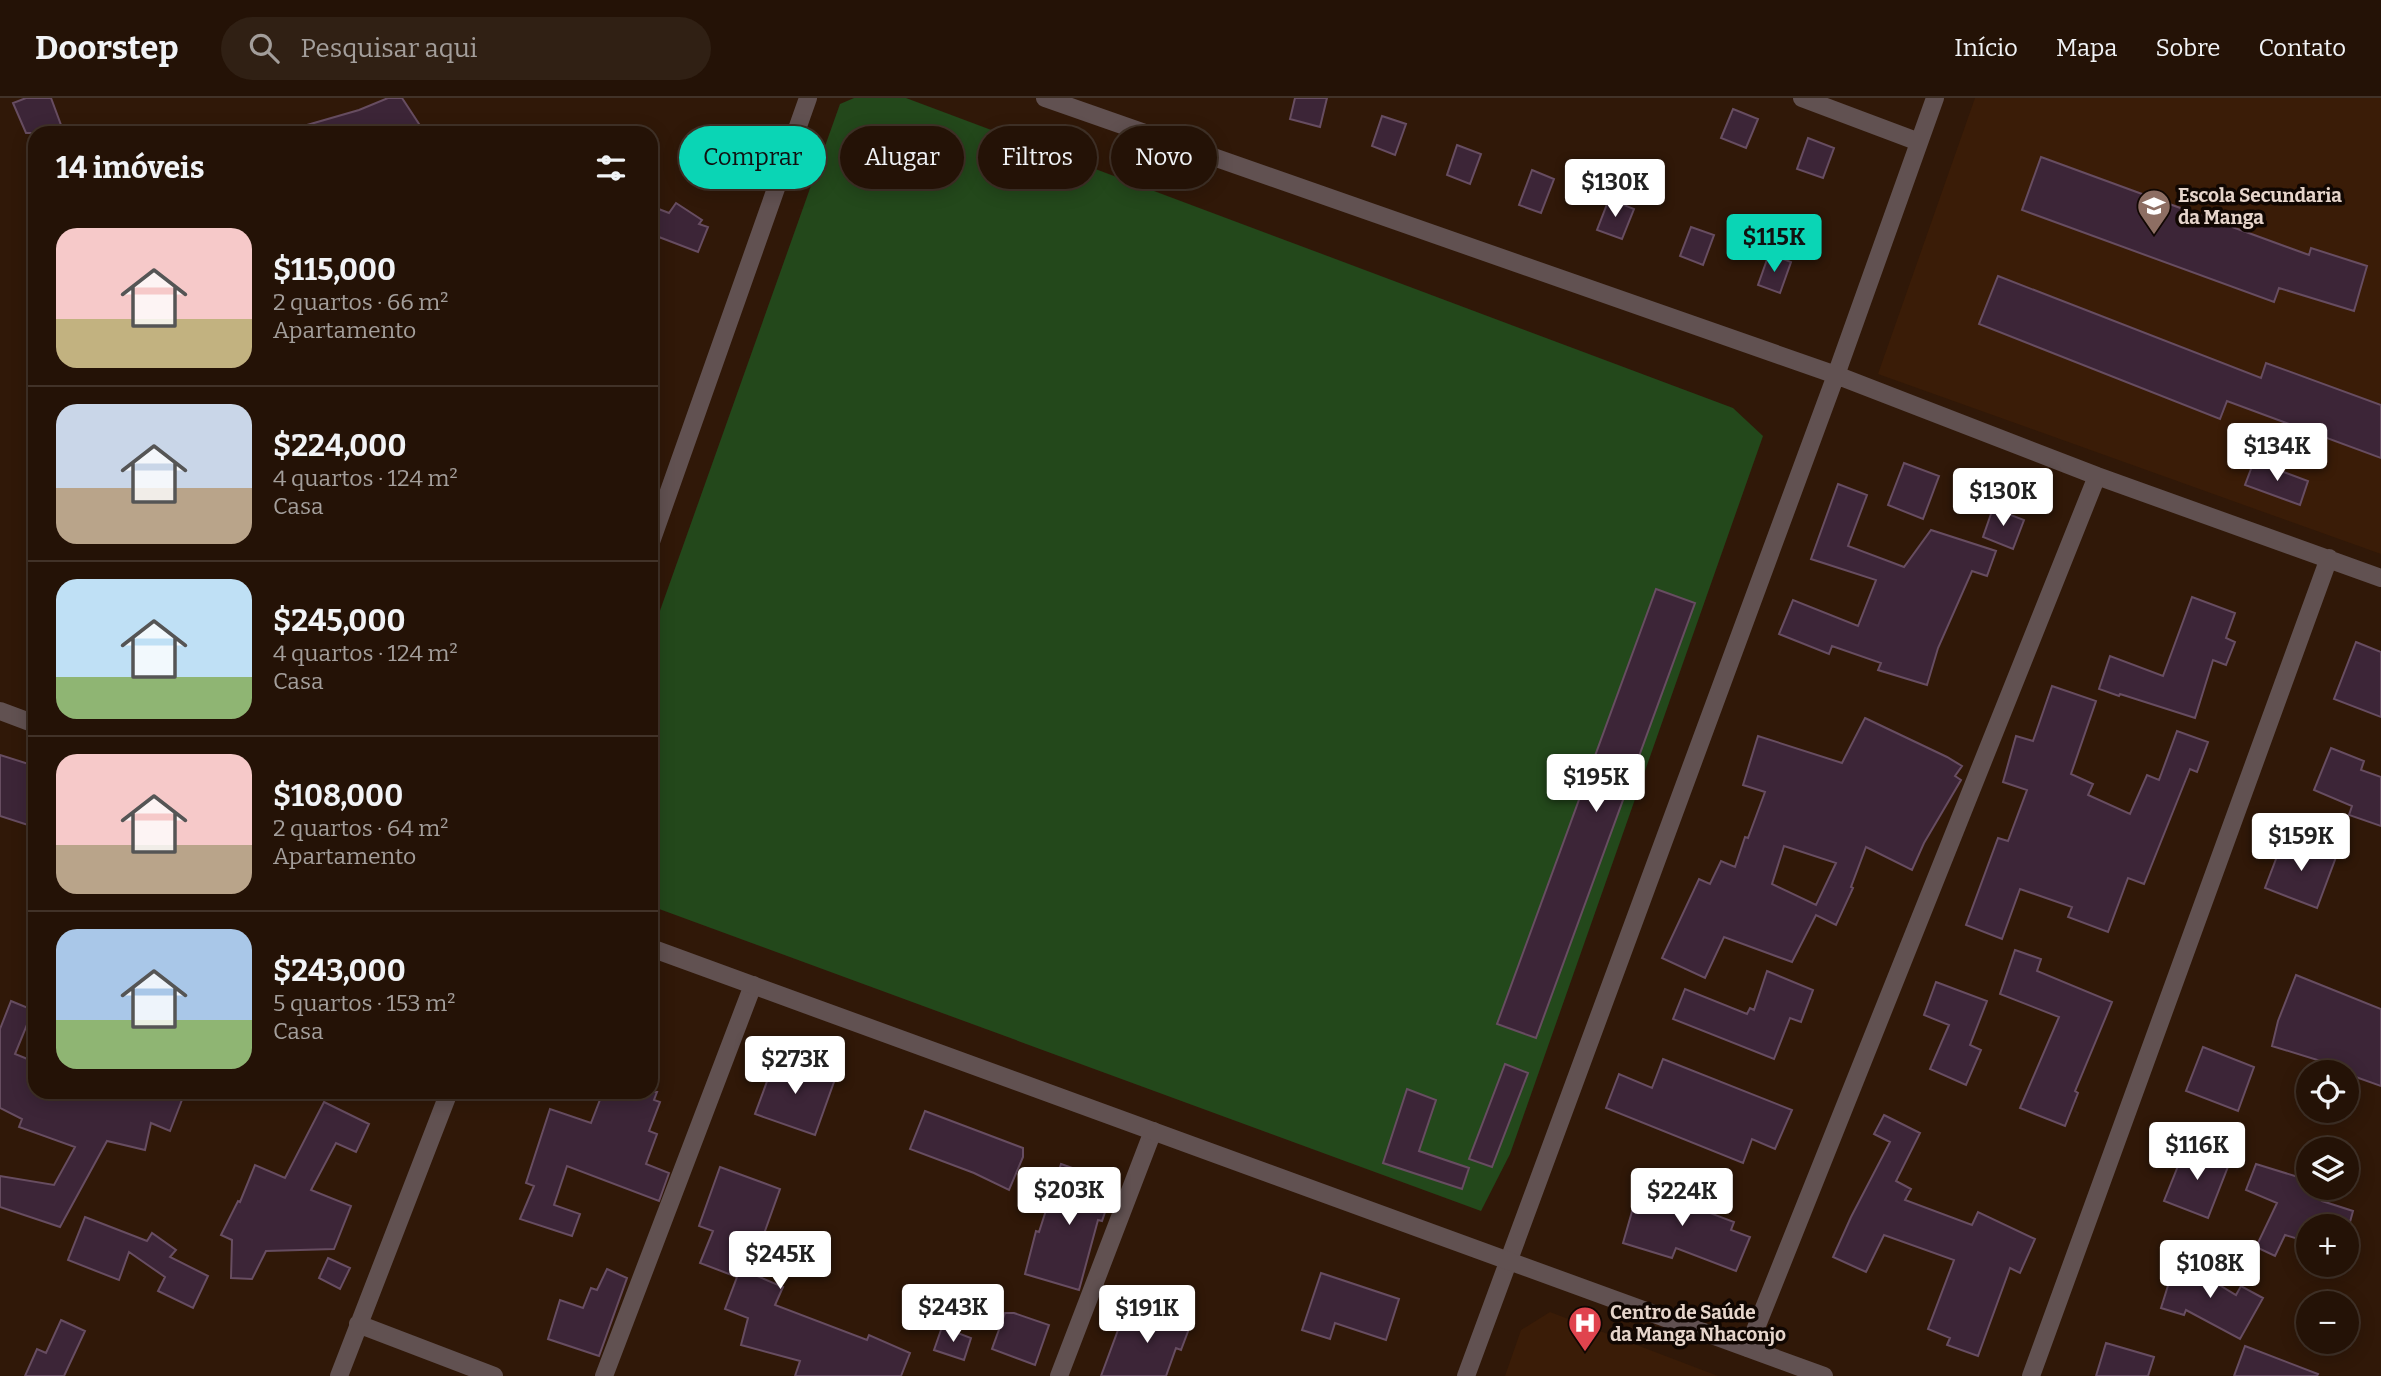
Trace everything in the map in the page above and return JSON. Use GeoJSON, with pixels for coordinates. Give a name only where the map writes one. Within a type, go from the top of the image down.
{"type":"FeatureCollection","features":[{"type":"Feature","properties":{"kind":"street"},"geometry":{"type":"LineString","coordinates":[[658,522],[808,98]]}},
{"type":"Feature","properties":{"kind":"street"},"geometry":{"type":"LineString","coordinates":[[1045,98],[1836,374],[2097,476],[2381,578]]}},
{"type":"Feature","properties":{"kind":"street"},"geometry":{"type":"LineString","coordinates":[[1802,98],[1919,142]]}},
{"type":"Feature","properties":{"kind":"street"},"geometry":{"type":"LineString","coordinates":[[1466,1376],[1836,374],[1935,98]]}},
{"type":"Feature","properties":{"kind":"street"},"geometry":{"type":"LineString","coordinates":[[1748,1348],[2097,476]]}},
{"type":"Feature","properties":{"kind":"street"},"geometry":{"type":"LineString","coordinates":[[2031,1376],[2329,558]]}},
{"type":"Feature","properties":{"kind":"street"},"geometry":{"type":"LineString","coordinates":[[0,711],[28,721]]}},
{"type":"Feature","properties":{"kind":"street"},"geometry":{"type":"LineString","coordinates":[[658,951],[1824,1376]]}},
{"type":"Feature","properties":{"kind":"street"},"geometry":{"type":"LineString","coordinates":[[604,1376],[753,985]]}},
{"type":"Feature","properties":{"kind":"street"},"geometry":{"type":"LineString","coordinates":[[339,1376],[446,1099]]}},
{"type":"Feature","properties":{"kind":"street"},"geometry":{"type":"LineString","coordinates":[[1059,1376],[1153,1131]]}},
{"type":"Feature","properties":{"kind":"street"},"geometry":{"type":"LineString","coordinates":[[358,1324],[494,1376]]}},
{"type":"Feature","properties":{"kind":"shaded area","name":"Escola Secundaria da Manga"},"geometry":{"type":"Polygon","coordinates":[[[1975,98],[2381,98],[2381,554],[1878,374],[1975,98]]]}},
{"type":"Feature","properties":{"kind":"shaded area","name":"Centro de Saúde da Manga Nhaconjo"},"geometry":{"type":"Polygon","coordinates":[[[1550,1312],[1718,1376],[1505,1376],[1521,1330],[1550,1312]]]}},
{"type":"Feature","properties":{"kind":"green space"},"geometry":{"type":"Polygon","coordinates":[[[854,98],[906,98],[981,126],[978,126],[978,189],[1097,189],[1097,170],[1111,175],[1111,189],[1149,189],[1733,408],[1763,436],[1510,1154],[1481,1211],[658,909],[658,616],[810,189],[826,189],[826,143],[840,104],[854,98]]]}},
{"type":"Feature","properties":{"kind":"building"},"geometry":{"type":"Polygon","coordinates":[[[26,98],[51,98],[61,126],[28,126],[26,133],[13,103],[26,98]]]}},
{"type":"Feature","properties":{"kind":"building"},"geometry":{"type":"Polygon","coordinates":[[[388,98],[402,98],[420,126],[303,126],[359,110],[388,98]]]}},
{"type":"Feature","properties":{"kind":"building"},"geometry":{"type":"Polygon","coordinates":[[[1295,98],[1327,98],[1320,127],[1290,119],[1295,98]]]}},
{"type":"Feature","properties":{"kind":"building"},"geometry":{"type":"Polygon","coordinates":[[[1733,109],[1758,119],[1746,148],[1721,138],[1733,109]]]}},
{"type":"Feature","properties":{"kind":"building"},"geometry":{"type":"Polygon","coordinates":[[[1382,116],[1406,124],[1395,155],[1372,146],[1382,116]]]}},
{"type":"Feature","properties":{"kind":"building"},"geometry":{"type":"Polygon","coordinates":[[[1808,138],[1834,148],[1823,178],[1797,169],[1808,138]]]}},
{"type":"Feature","properties":{"kind":"building"},"geometry":{"type":"Polygon","coordinates":[[[1457,145],[1481,154],[1470,184],[1447,175],[1457,145]]]}},
{"type":"Feature","properties":{"kind":"building"},"geometry":{"type":"Polygon","coordinates":[[[2041,157],[2309,255],[2311,248],[2367,266],[2354,311],[2279,288],[2274,302],[2022,210],[2041,157]]]}},
{"type":"Feature","properties":{"kind":"building"},"geometry":{"type":"Polygon","coordinates":[[[1532,170],[1554,179],[1541,213],[1519,205],[1532,170]]]}},
{"type":"Feature","properties":{"kind":"building"},"geometry":{"type":"Polygon","coordinates":[[[1609,199],[1634,209],[1622,239],[1597,230],[1609,199]]]}},
{"type":"Feature","properties":{"kind":"building"},"geometry":{"type":"Polygon","coordinates":[[[676,203],[702,220],[699,224],[708,227],[698,252],[658,237],[658,209],[669,213],[676,203]]]}},
{"type":"Feature","properties":{"kind":"building"},"geometry":{"type":"Polygon","coordinates":[[[1691,227],[1714,235],[1703,265],[1680,256],[1691,227]]]}},
{"type":"Feature","properties":{"kind":"building"},"geometry":{"type":"Polygon","coordinates":[[[1769,254],[1791,262],[1780,293],[1758,285],[1769,254]]]}},
{"type":"Feature","properties":{"kind":"building"},"geometry":{"type":"Polygon","coordinates":[[[1998,276],[2261,378],[2266,363],[2381,405],[2381,458],[2227,401],[2220,419],[1979,324],[1998,276]]]}},
{"type":"Feature","properties":{"kind":"building"},"geometry":{"type":"Polygon","coordinates":[[[2254,461],[2308,481],[2300,505],[2245,485],[2254,461]]]}},
{"type":"Feature","properties":{"kind":"building"},"geometry":{"type":"Polygon","coordinates":[[[1904,463],[1939,476],[1923,519],[1888,505],[1904,463]]]}},
{"type":"Feature","properties":{"kind":"building"},"geometry":{"type":"Polygon","coordinates":[[[1838,484],[1867,495],[1848,546],[1904,567],[1931,530],[1996,551],[1987,576],[1972,571],[1938,648],[1927,685],[1878,670],[1881,663],[1832,646],[1829,654],[1779,634],[1793,600],[1858,626],[1876,580],[1811,559],[1838,484]]]}},
{"type":"Feature","properties":{"kind":"building"},"geometry":{"type":"Polygon","coordinates":[[[1993,508],[2024,520],[2013,549],[1983,537],[1993,508]]]}},
{"type":"Feature","properties":{"kind":"building"},"geometry":{"type":"Polygon","coordinates":[[[1656,589],[1695,603],[1536,1038],[1497,1024],[1656,589]]]}},
{"type":"Feature","properties":{"kind":"building"},"geometry":{"type":"Polygon","coordinates":[[[2192,597],[2235,613],[2226,638],[2235,642],[2226,665],[2213,660],[2195,718],[2099,689],[2110,656],[2163,676],[2192,597]]]}},
{"type":"Feature","properties":{"kind":"building"},"geometry":{"type":"Polygon","coordinates":[[[2356,642],[2381,652],[2381,717],[2334,699],[2356,642]]]}},
{"type":"Feature","properties":{"kind":"building"},"geometry":{"type":"Polygon","coordinates":[[[2052,686],[2096,701],[2071,774],[2093,784],[2088,795],[2130,814],[2147,775],[2159,780],[2177,731],[2208,742],[2197,772],[2190,769],[2144,884],[2128,878],[2108,932],[2068,917],[2072,907],[2020,889],[2002,939],[1966,925],[1998,838],[2008,841],[2027,790],[2003,782],[2016,736],[2033,741],[2052,686]]]}},
{"type":"Feature","properties":{"kind":"building"},"geometry":{"type":"Polygon","coordinates":[[[1865,718],[1962,766],[1955,776],[1961,780],[1924,843],[1912,870],[1866,847],[1851,887],[1853,888],[1836,925],[1816,915],[1792,962],[1724,937],[1705,978],[1662,958],[1699,879],[1710,884],[1721,861],[1735,867],[1745,837],[1748,838],[1765,792],[1743,785],[1758,736],[1842,763],[1865,718]],[[1784,846],[1772,884],[1816,905],[1836,863],[1784,846]]]}},
{"type":"Feature","properties":{"kind":"building"},"geometry":{"type":"Polygon","coordinates":[[[2331,748],[2364,761],[2361,770],[2381,777],[2381,826],[2349,815],[2352,806],[2314,790],[2331,748]]]}},
{"type":"Feature","properties":{"kind":"building"},"geometry":{"type":"Polygon","coordinates":[[[0,755],[28,764],[28,825],[0,816],[0,755]]]}},
{"type":"Feature","properties":{"kind":"building"},"geometry":{"type":"Polygon","coordinates":[[[2284,838],[2336,857],[2317,908],[2265,888],[2284,838]]]}},
{"type":"Feature","properties":{"kind":"building"},"geometry":{"type":"Polygon","coordinates":[[[2015,950],[2041,959],[2037,971],[2112,1002],[2075,1091],[2078,1093],[2065,1126],[2020,1108],[2059,1017],[2000,994],[2015,950]]]}},
{"type":"Feature","properties":{"kind":"building"},"geometry":{"type":"Polygon","coordinates":[[[1767,971],[1813,990],[1801,1022],[1790,1018],[1774,1059],[1673,1019],[1685,989],[1747,1014],[1750,1008],[1754,1010],[1767,971]]]}},
{"type":"Feature","properties":{"kind":"building"},"geometry":{"type":"Polygon","coordinates":[[[2296,975],[2381,1009],[2381,1086],[2359,1078],[2359,1060],[2317,1060],[2272,1046],[2278,1021],[2296,975]]]}},
{"type":"Feature","properties":{"kind":"building"},"geometry":{"type":"Polygon","coordinates":[[[1936,982],[1987,1001],[1970,1045],[1981,1050],[1966,1085],[1930,1069],[1949,1025],[1924,1015],[1936,982]]]}},
{"type":"Feature","properties":{"kind":"building"},"geometry":{"type":"Polygon","coordinates":[[[11,1001],[28,1008],[28,1022],[15,1054],[28,1059],[28,1099],[182,1099],[170,1131],[151,1123],[145,1150],[107,1141],[60,1227],[0,1207],[0,1176],[54,1185],[75,1147],[19,1127],[22,1119],[0,1108],[0,1029],[11,1001]]]}},
{"type":"Feature","properties":{"kind":"building"},"geometry":{"type":"Polygon","coordinates":[[[2203,1047],[2254,1067],[2238,1111],[2186,1091],[2203,1047]]]}},
{"type":"Feature","properties":{"kind":"building"},"geometry":{"type":"Polygon","coordinates":[[[776,1057],[835,1079],[815,1135],[755,1114],[776,1057]]]}},
{"type":"Feature","properties":{"kind":"building"},"geometry":{"type":"Polygon","coordinates":[[[1663,1059],[1792,1110],[1775,1149],[1752,1139],[1743,1163],[1606,1108],[1619,1074],[1652,1088],[1663,1059]]]}},
{"type":"Feature","properties":{"kind":"building"},"geometry":{"type":"Polygon","coordinates":[[[1505,1064],[1528,1073],[1492,1167],[1469,1159],[1505,1064]]]}},
{"type":"Feature","properties":{"kind":"building"},"geometry":{"type":"Polygon","coordinates":[[[1407,1089],[1436,1100],[1419,1151],[1469,1168],[1462,1189],[1383,1163],[1407,1089]]]}},
{"type":"Feature","properties":{"kind":"building"},"geometry":{"type":"Polygon","coordinates":[[[600,1099],[654,1099],[660,1102],[649,1131],[657,1134],[646,1164],[669,1173],[659,1201],[567,1166],[554,1205],[580,1214],[572,1236],[520,1219],[534,1186],[526,1183],[550,1109],[591,1123],[600,1099]]]}},
{"type":"Feature","properties":{"kind":"building"},"geometry":{"type":"Polygon","coordinates":[[[324,1102],[369,1124],[356,1152],[336,1143],[311,1190],[351,1206],[334,1249],[266,1251],[252,1279],[231,1278],[232,1240],[221,1235],[238,1201],[240,1202],[255,1165],[285,1178],[324,1102]]]}},
{"type":"Feature","properties":{"kind":"building"},"geometry":{"type":"Polygon","coordinates":[[[925,1111],[1023,1148],[1023,1157],[1009,1190],[974,1173],[910,1149],[925,1111]]]}},
{"type":"Feature","properties":{"kind":"building"},"geometry":{"type":"Polygon","coordinates":[[[1884,1115],[1920,1133],[1896,1181],[1911,1189],[1905,1200],[1972,1225],[1978,1212],[2035,1239],[2020,1273],[2010,1268],[1978,1356],[1947,1345],[1950,1338],[1928,1329],[1954,1260],[1884,1235],[1866,1272],[1833,1257],[1890,1142],[1874,1134],[1884,1115]]]}},
{"type":"Feature","properties":{"kind":"building"},"geometry":{"type":"Polygon","coordinates":[[[2186,1146],[2229,1164],[2208,1218],[2164,1201],[2186,1146]]]}},
{"type":"Feature","properties":{"kind":"building"},"geometry":{"type":"Polygon","coordinates":[[[1061,1164],[1115,1183],[1102,1221],[1098,1220],[1079,1290],[1025,1274],[1036,1231],[1039,1232],[1061,1164]]]}},
{"type":"Feature","properties":{"kind":"building"},"geometry":{"type":"Polygon","coordinates":[[[2256,1164],[2296,1176],[2296,1200],[2322,1200],[2353,1211],[2352,1214],[2296,1214],[2296,1238],[2285,1235],[2275,1256],[2256,1247],[2277,1203],[2246,1190],[2256,1164]]]}},
{"type":"Feature","properties":{"kind":"building"},"geometry":{"type":"Polygon","coordinates":[[[720,1167],[780,1189],[750,1273],[783,1287],[775,1305],[867,1340],[869,1335],[910,1353],[901,1376],[795,1376],[800,1361],[741,1345],[748,1318],[725,1309],[737,1277],[700,1263],[713,1231],[699,1226],[720,1167]]]}},
{"type":"Feature","properties":{"kind":"building"},"geometry":{"type":"Polygon","coordinates":[[[1641,1180],[1697,1197],[1694,1207],[1734,1222],[1731,1230],[1750,1237],[1736,1271],[1676,1248],[1672,1258],[1623,1243],[1641,1180]]]}},
{"type":"Feature","properties":{"kind":"building"},"geometry":{"type":"Polygon","coordinates":[[[85,1217],[147,1241],[152,1233],[176,1250],[170,1257],[208,1276],[193,1308],[158,1291],[165,1277],[129,1252],[119,1280],[68,1260],[85,1217]]]}},
{"type":"Feature","properties":{"kind":"building"},"geometry":{"type":"Polygon","coordinates":[[[328,1258],[350,1268],[340,1289],[319,1278],[328,1258]]]}},
{"type":"Feature","properties":{"kind":"building"},"geometry":{"type":"Polygon","coordinates":[[[2176,1260],[2199,1267],[2198,1272],[2236,1295],[2241,1286],[2263,1298],[2240,1339],[2186,1310],[2184,1315],[2161,1308],[2176,1260]]]}},
{"type":"Feature","properties":{"kind":"building"},"geometry":{"type":"Polygon","coordinates":[[[607,1269],[627,1278],[599,1356],[548,1339],[560,1300],[583,1308],[591,1288],[597,1290],[607,1269]]]}},
{"type":"Feature","properties":{"kind":"building"},"geometry":{"type":"Polygon","coordinates":[[[1321,1273],[1399,1299],[1386,1340],[1335,1323],[1330,1339],[1302,1330],[1321,1273]]]}},
{"type":"Feature","properties":{"kind":"building"},"geometry":{"type":"Polygon","coordinates":[[[1162,1306],[1193,1318],[1181,1350],[1176,1348],[1166,1376],[1101,1376],[1121,1322],[1127,1324],[1130,1316],[1154,1326],[1162,1306]]]}},
{"type":"Feature","properties":{"kind":"building"},"geometry":{"type":"Polygon","coordinates":[[[1005,1313],[1014,1313],[1049,1325],[1035,1365],[992,1349],[1005,1313]]]}},
{"type":"Feature","properties":{"kind":"building"},"geometry":{"type":"Polygon","coordinates":[[[61,1320],[85,1331],[64,1376],[25,1376],[37,1349],[46,1353],[61,1320]]]}},
{"type":"Feature","properties":{"kind":"building"},"geometry":{"type":"Polygon","coordinates":[[[942,1327],[971,1338],[964,1360],[934,1350],[942,1327]]]}},
{"type":"Feature","properties":{"kind":"building"},"geometry":{"type":"Polygon","coordinates":[[[2106,1343],[2154,1357],[2148,1376],[2096,1376],[2106,1343]]]}},
{"type":"Feature","properties":{"kind":"building"},"geometry":{"type":"Polygon","coordinates":[[[2245,1346],[2318,1374],[2234,1376],[2245,1346]]]}},
{"type":"Feature","properties":{"kind":"place","name":"Escola Secundaria da Manga"},"geometry":{"type":"Point","coordinates":[2154,236]}},
{"type":"Feature","properties":{"kind":"place","name":"Centro de Saúde da Manga Nhaconjo"},"geometry":{"type":"Point","coordinates":[1585,1353]}}]}
